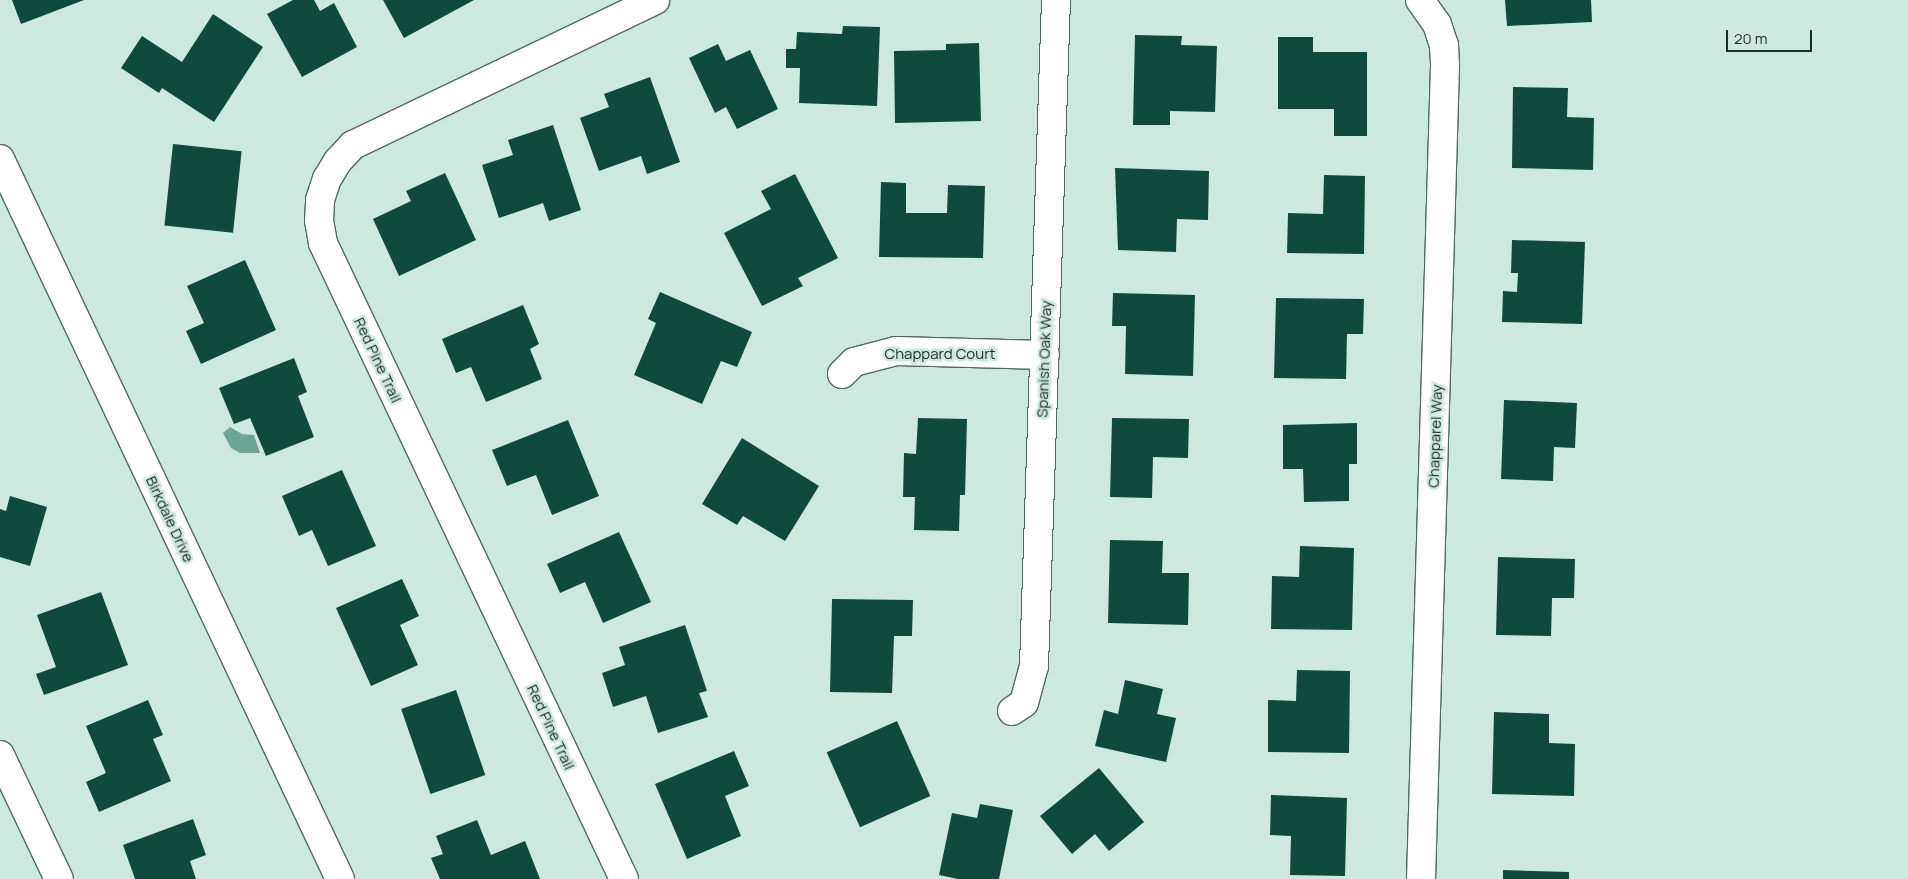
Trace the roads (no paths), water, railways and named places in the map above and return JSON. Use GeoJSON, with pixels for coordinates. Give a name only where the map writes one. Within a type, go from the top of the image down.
{"type":"FeatureCollection","features":[{"type":"Feature","properties":{"kind":"street","name":"Red Pine Trail"},"geometry":{"type":"LineString","coordinates":[[624,879],[323,243],[319,221],[320,200],[327,179],[353,145],[655,0]]}},
{"type":"Feature","properties":{"kind":"street","name":"Spanish Oak Way"},"geometry":{"type":"LineString","coordinates":[[1012,711],[1024,703],[1034,666],[1056,0]]}},
{"type":"Feature","properties":{"kind":"street","name":"Chapparel Way"},"geometry":{"type":"LineString","coordinates":[[1420,0],[1437,24],[1444,45],[1446,66],[1421,879]]}},
{"type":"Feature","properties":{"kind":"street","name":"Birkdale Drive"},"geometry":{"type":"LineString","coordinates":[[0,159],[340,879]]}},
{"type":"Feature","properties":{"kind":"street","name":"Chappard Court"},"geometry":{"type":"LineString","coordinates":[[842,374],[854,362],[896,351],[1045,355]]}},
{"type":"Feature","properties":{"kind":"street"},"geometry":{"type":"LineString","coordinates":[[0,755],[58,879]]}}]}
